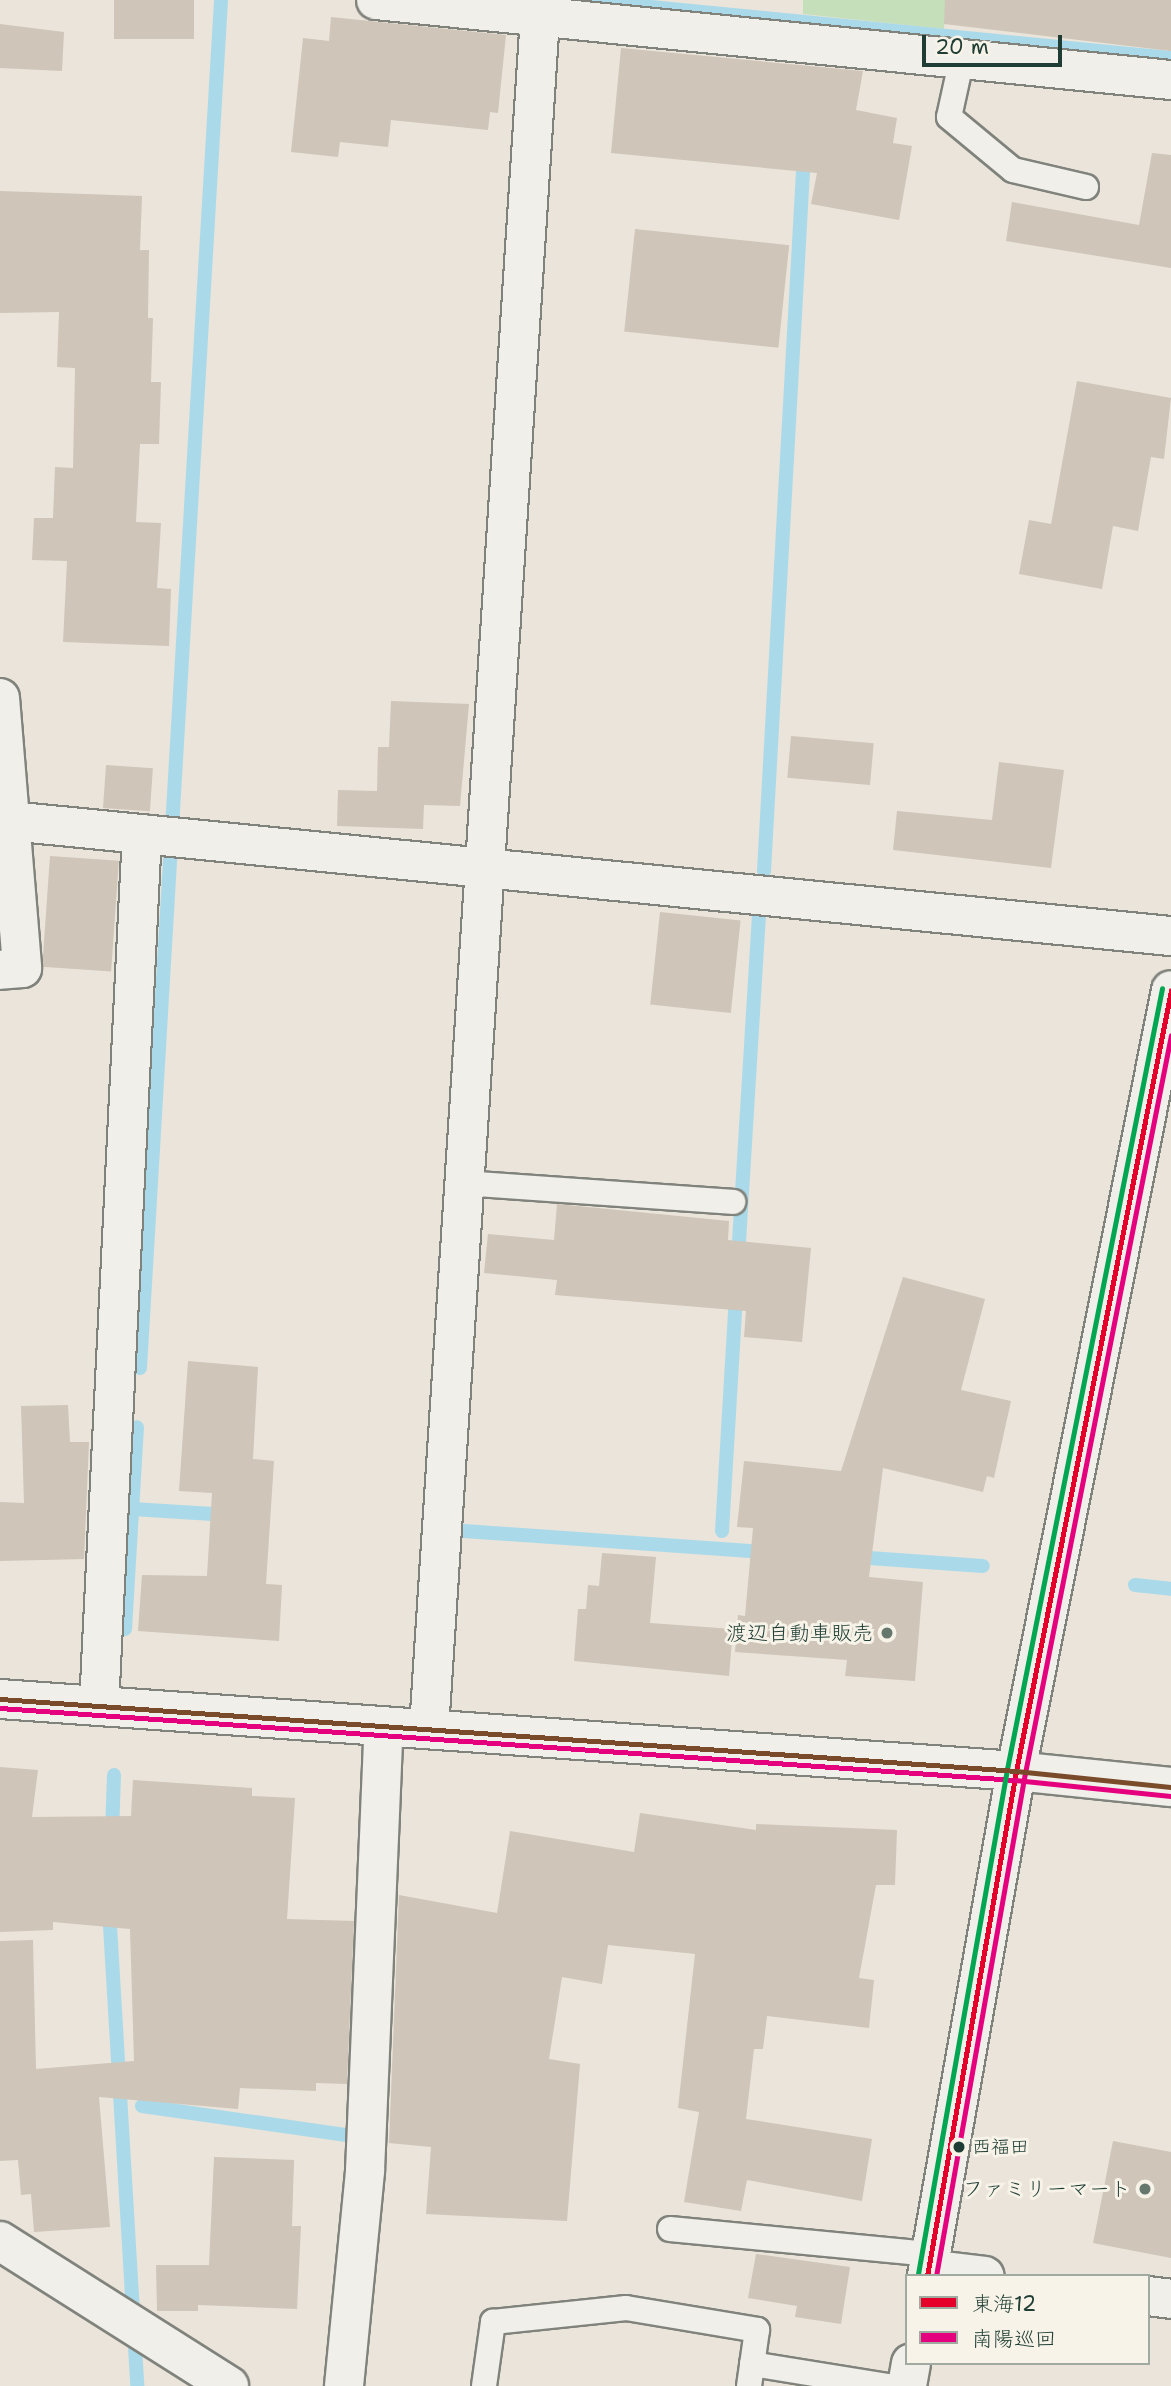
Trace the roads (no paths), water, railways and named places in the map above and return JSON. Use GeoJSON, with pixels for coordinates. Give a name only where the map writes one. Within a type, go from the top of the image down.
{"type":"FeatureCollection","features":[{"type":"Feature","properties":{"kind":"street"},"geometry":{"type":"LineString","coordinates":[[376,0],[540,7],[962,58],[1171,80]]}},
{"type":"Feature","properties":{"kind":"street"},"geometry":{"type":"LineString","coordinates":[[429,1729],[540,7]]}},
{"type":"Feature","properties":{"kind":"street"},"geometry":{"type":"LineString","coordinates":[[0,698],[22,968],[0,970]]}},
{"type":"Feature","properties":{"kind":"street"},"geometry":{"type":"LineString","coordinates":[[10,821],[1171,936]]}},
{"type":"Feature","properties":{"kind":"street"},"geometry":{"type":"LineString","coordinates":[[99,1706],[162,836]]}},
{"type":"Feature","properties":{"kind":"street"},"geometry":{"type":"LineString","coordinates":[[974,2274],[928,2266],[1016,1771],[1171,990]]}},
{"type":"Feature","properties":{"kind":"street"},"geometry":{"type":"LineString","coordinates":[[0,1699],[1016,1771],[1171,1787]]}},
{"type":"Feature","properties":{"kind":"street"},"geometry":{"type":"LineString","coordinates":[[344,2386],[365,2171],[384,1726]]}},
{"type":"Feature","properties":{"kind":"street"},"geometry":{"type":"LineString","coordinates":[[0,2241],[229,2386]]}},
{"type":"Feature","properties":{"kind":"street"},"geometry":{"type":"LineString","coordinates":[[1150,2296],[1171,2299]]}},
{"type":"Feature","properties":{"kind":"street"},"geometry":{"type":"LineString","coordinates":[[907,2386],[911,2365]]}},
{"type":"Feature","properties":{"kind":"lane"},"geometry":{"type":"LineString","coordinates":[[962,58],[949,117],[1013,170],[1086,187]]}},
{"type":"Feature","properties":{"kind":"lane"},"geometry":{"type":"LineString","coordinates":[[464,1183],[733,1202]]}},
{"type":"Feature","properties":{"kind":"lane"},"geometry":{"type":"LineString","coordinates":[[670,2229],[928,2266]]}},
{"type":"Feature","properties":{"kind":"lane"},"geometry":{"type":"LineString","coordinates":[[484,2386],[493,2322],[626,2308],[757,2330],[751,2375],[888,2386]]}},
{"type":"Feature","properties":{"kind":"waterway"},"geometry":{"type":"LineString","coordinates":[[140,1368],[221,0]]}},
{"type":"Feature","properties":{"kind":"waterway"},"geometry":{"type":"LineString","coordinates":[[580,0],[1171,58]]}},
{"type":"Feature","properties":{"kind":"waterway"},"geometry":{"type":"LineString","coordinates":[[764,871],[804,153]]}},
{"type":"Feature","properties":{"kind":"waterway"},"geometry":{"type":"LineString","coordinates":[[738,1258],[759,917]]}},
{"type":"Feature","properties":{"kind":"waterway"},"geometry":{"type":"LineString","coordinates":[[722,1531],[736,1292]]}},
{"type":"Feature","properties":{"kind":"waterway"},"geometry":{"type":"LineString","coordinates":[[125,1629],[137,1427]]}},
{"type":"Feature","properties":{"kind":"waterway"},"geometry":{"type":"LineString","coordinates":[[132,1509],[229,1515]]}},
{"type":"Feature","properties":{"kind":"waterway"},"geometry":{"type":"LineString","coordinates":[[464,1531],[768,1552]]}},
{"type":"Feature","properties":{"kind":"waterway"},"geometry":{"type":"LineString","coordinates":[[855,1557],[983,1566]]}},
{"type":"Feature","properties":{"kind":"waterway"},"geometry":{"type":"LineString","coordinates":[[1135,1585],[1171,1589]]}},
{"type":"Feature","properties":{"kind":"waterway"},"geometry":{"type":"LineString","coordinates":[[112,1833],[114,1775]]}},
{"type":"Feature","properties":{"kind":"waterway"},"geometry":{"type":"LineString","coordinates":[[109,1909],[137,2386]]}},
{"type":"Feature","properties":{"kind":"waterway"},"geometry":{"type":"LineString","coordinates":[[142,2106],[352,2136]]}},
{"type":"Feature","properties":{"kind":"place","name":"渡辺自動車販売"},"geometry":{"type":"Point","coordinates":[887,1633]}},
{"type":"Feature","properties":{"kind":"place","name":"西福田"},"geometry":{"type":"Point","coordinates":[959,2147]}},
{"type":"Feature","properties":{"kind":"place","name":"ファミリーマート"},"geometry":{"type":"Point","coordinates":[1145,2189]}}]}
